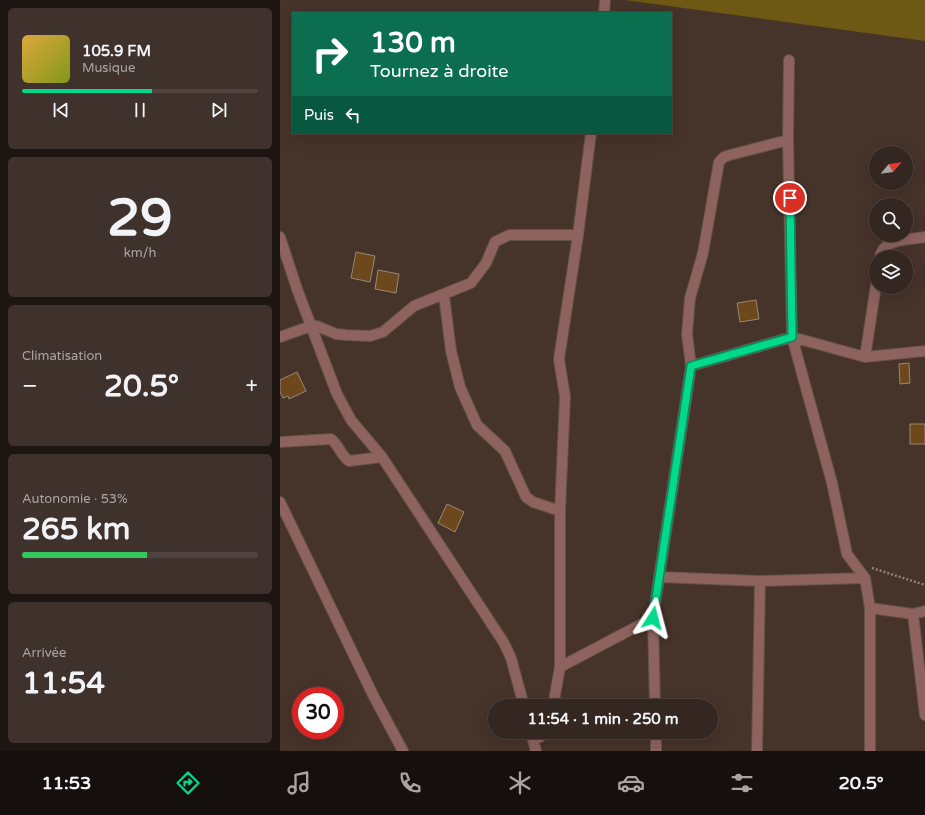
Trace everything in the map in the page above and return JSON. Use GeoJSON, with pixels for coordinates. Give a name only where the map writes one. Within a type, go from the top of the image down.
{"type":"FeatureCollection","features":[{"type":"Feature","properties":{"kind":"street"},"geometry":{"type":"LineString","coordinates":[[604,12],[605,0]]}},
{"type":"Feature","properties":{"kind":"street"},"geometry":{"type":"LineString","coordinates":[[789,60],[788,140],[792,337],[832,483],[849,559],[865,578],[870,608],[870,751]]}},
{"type":"Feature","properties":{"kind":"street"},"geometry":{"type":"LineString","coordinates":[[554,699],[560,667],[560,511],[565,392],[559,359],[578,235],[591,134]]}},
{"type":"Feature","properties":{"kind":"street"},"geometry":{"type":"LineString","coordinates":[[655,699],[653,618],[691,366],[687,334],[690,298],[703,253],[719,162],[730,154],[788,140]]}},
{"type":"Feature","properties":{"kind":"street"},"geometry":{"type":"LineString","coordinates":[[280,337],[311,326],[317,326],[336,334],[370,336],[383,332],[414,306],[444,295],[470,283],[486,263],[495,242],[500,238],[509,235],[578,235]]}},
{"type":"Feature","properties":{"kind":"street"},"geometry":{"type":"LineString","coordinates":[[280,237],[311,326],[337,394],[351,420],[382,457],[504,643],[511,658],[522,699]]}},
{"type":"Feature","properties":{"kind":"street"},"geometry":{"type":"LineString","coordinates":[[882,250],[887,245],[894,242],[925,237]]}},
{"type":"Feature","properties":{"kind":"street"},"geometry":{"type":"LineString","coordinates":[[865,357],[875,294]]}},
{"type":"Feature","properties":{"kind":"street"},"geometry":{"type":"LineString","coordinates":[[444,295],[451,351],[460,388],[477,426],[505,451],[526,496],[533,502],[560,511]]}},
{"type":"Feature","properties":{"kind":"street"},"geometry":{"type":"LineString","coordinates":[[691,366],[792,337],[865,357],[925,351]]}},
{"type":"Feature","properties":{"kind":"street"},"geometry":{"type":"LineString","coordinates":[[280,442],[331,439],[336,443],[349,461],[382,457]]}},
{"type":"Feature","properties":{"kind":"street"},"geometry":{"type":"LineString","coordinates":[[280,502],[373,695],[403,751]]}},
{"type":"Feature","properties":{"kind":"street"},"geometry":{"type":"LineString","coordinates":[[659,577],[760,581],[865,578]]}},
{"type":"Feature","properties":{"kind":"street"},"geometry":{"type":"LineString","coordinates":[[757,751],[760,581]]}},
{"type":"Feature","properties":{"kind":"street"},"geometry":{"type":"LineString","coordinates":[[870,608],[913,614],[925,611]]}},
{"type":"Feature","properties":{"kind":"street"},"geometry":{"type":"LineString","coordinates":[[913,614],[925,715]]}},
{"type":"Feature","properties":{"kind":"street"},"geometry":{"type":"LineString","coordinates":[[560,667],[653,618]]}},
{"type":"Feature","properties":{"kind":"street"},"geometry":{"type":"LineString","coordinates":[[533,739],[536,751]]}},
{"type":"Feature","properties":{"kind":"street"},"geometry":{"type":"LineString","coordinates":[[656,739],[656,751]]}},
{"type":"Feature","properties":{"kind":"path"},"geometry":{"type":"LineString","coordinates":[[849,559],[925,585]]}},
{"type":"Feature","properties":{"kind":"shaded area"},"geometry":{"type":"Polygon","coordinates":[[[625,0],[925,0],[925,41],[625,0]]]}},
{"type":"Feature","properties":{"kind":"building"},"geometry":{"type":"Polygon","coordinates":[[[356,252],[375,256],[370,282],[351,278],[356,252]]]}},
{"type":"Feature","properties":{"kind":"building"},"geometry":{"type":"Polygon","coordinates":[[[378,270],[399,274],[396,293],[375,289],[378,270]]]}},
{"type":"Feature","properties":{"kind":"building"},"geometry":{"type":"Polygon","coordinates":[[[756,300],[759,319],[740,322],[737,303],[756,300]]]}},
{"type":"Feature","properties":{"kind":"building"},"geometry":{"type":"Polygon","coordinates":[[[909,363],[910,383],[900,384],[899,364],[909,363]]]}},
{"type":"Feature","properties":{"kind":"building"},"geometry":{"type":"Polygon","coordinates":[[[297,372],[306,391],[289,399],[288,396],[283,398],[280,392],[280,380],[297,372]]]}},
{"type":"Feature","properties":{"kind":"building"},"geometry":{"type":"Polygon","coordinates":[[[910,424],[925,424],[925,444],[910,444],[910,424]]]}},
{"type":"Feature","properties":{"kind":"building"},"geometry":{"type":"Polygon","coordinates":[[[447,504],[464,512],[455,532],[438,523],[447,504]]]}},
{"type":"Feature","properties":{"kind":"route"},"geometry":{"type":"LineString","coordinates":[[653,618],[691,366],[792,337],[790,198]]}}]}
